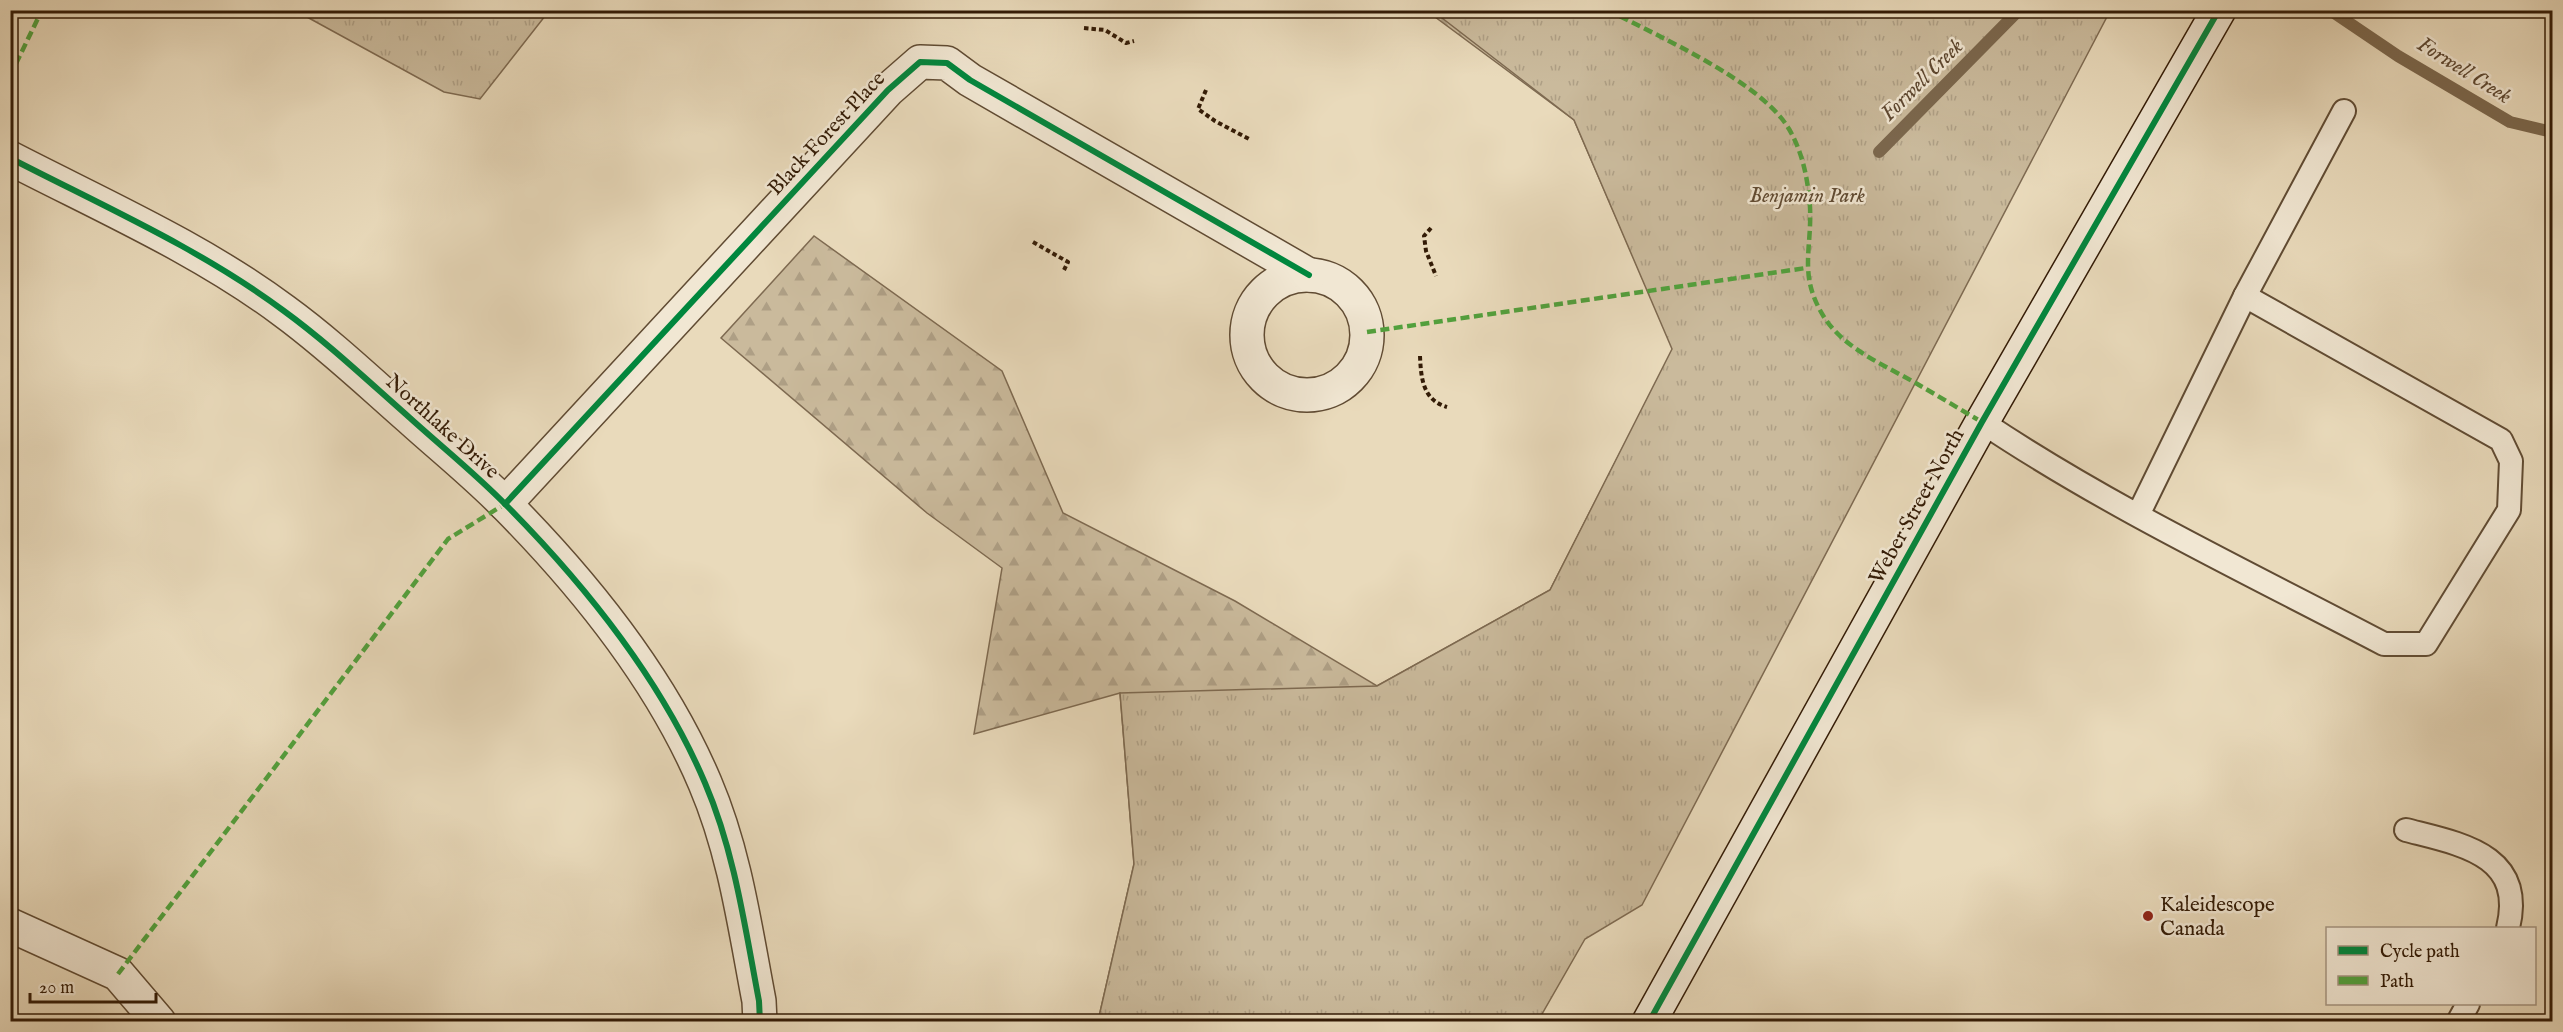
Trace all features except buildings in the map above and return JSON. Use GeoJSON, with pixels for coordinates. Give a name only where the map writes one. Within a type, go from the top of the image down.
{"type":"FeatureCollection","features":[{"type":"Feature","properties":{"kind":"street","name":"Weber Street North"},"geometry":{"type":"LineString","coordinates":[[1649,1022],[1982,422],[2219,10]]}},
{"type":"Feature","properties":{"kind":"street","name":"Black Forest Place"},"geometry":{"type":"LineString","coordinates":[[505,504],[888,90],[920,62],[947,63],[970,80],[1309,275]]}},
{"type":"Feature","properties":{"kind":"street","name":"Northlake Drive"},"geometry":{"type":"LineString","coordinates":[[10,158],[194,254],[284,310],[505,504],[558,560],[621,640],[668,708],[704,779],[720,821],[732,864],[759,1001],[760,1022]]}},
{"type":"Feature","properties":{"kind":"street"},"geometry":{"type":"LineString","coordinates":[[10,925],[118,974],[159,1022]]}},
{"type":"Feature","properties":{"kind":"lane"},"geometry":{"type":"LineString","coordinates":[[2138,515],[2245,296],[2344,111]]}},
{"type":"Feature","properties":{"kind":"lane"},"geometry":{"type":"LineString","coordinates":[[1982,422],[2051,468],[2384,644],[2426,644],[2508,510],[2511,460],[2501,440],[2245,296]]}},
{"type":"Feature","properties":{"kind":"lane"},"geometry":{"type":"LineString","coordinates":[[2406,831],[2469,846],[2490,861],[2502,874],[2510,891],[2512,911],[2508,927]]}},
{"type":"Feature","properties":{"kind":"lane"},"geometry":{"type":"LineString","coordinates":[[2458,1022],[2467,1005]]}},
{"type":"Feature","properties":{"kind":"path"},"geometry":{"type":"LineString","coordinates":[[1084,28],[1105,30],[1126,43],[1134,41]]}},
{"type":"Feature","properties":{"kind":"path"},"geometry":{"type":"LineString","coordinates":[[1206,90],[1198,109],[1251,140]]}},
{"type":"Feature","properties":{"kind":"path"},"geometry":{"type":"LineString","coordinates":[[1431,228],[1424,236],[1426,251],[1436,276]]}},
{"type":"Feature","properties":{"kind":"path"},"geometry":{"type":"LineString","coordinates":[[1033,242],[1068,262],[1064,270]]}},
{"type":"Feature","properties":{"kind":"path"},"geometry":{"type":"LineString","coordinates":[[1420,356],[1421,377],[1428,397],[1437,404],[1447,407]]}},
{"type":"Feature","properties":{"kind":"green space"},"geometry":{"type":"Polygon","coordinates":[[[296,11],[549,11],[480,99],[444,92],[296,11]]]}},
{"type":"Feature","properties":{"kind":"green space"},"geometry":{"type":"Polygon","coordinates":[[[1427,11],[1710,11],[1965,246],[1098,1021],[1134,864],[1120,693],[974,734],[1002,568],[927,513],[721,338],[814,236],[1002,371],[1063,513],[1235,601],[1377,686],[1550,590],[1673,349],[1574,120],[1427,11]]]}},
{"type":"Feature","properties":{"kind":"green space","name":"Benjamin Park"},"geometry":{"type":"Polygon","coordinates":[[[1433,11],[2110,11],[1642,905],[1585,939],[1538,1021],[1098,1021],[1134,864],[1120,693],[1377,686],[1550,590],[1672,349],[1574,120],[1433,11]]]}},
{"type":"Feature","properties":{"kind":"waterway","name":"Forwell Creek"},"geometry":{"type":"LineString","coordinates":[[1879,152],[2019,10]]}},
{"type":"Feature","properties":{"kind":"waterway","name":"Forwell Creek"},"geometry":{"type":"LineString","coordinates":[[2330,10],[2398,56],[2510,122],[2552,132]]}},
{"type":"Feature","properties":{"kind":"marked path"},"geometry":{"type":"LineString","coordinates":[[10,76],[42,10]]}},
{"type":"Feature","properties":{"kind":"marked path"},"geometry":{"type":"LineString","coordinates":[[1608,10],[1706,61],[1756,94],[1775,111],[1794,138],[1804,167],[1810,207],[1809,275],[1811,288],[1824,317],[1843,339],[1867,356],[1982,422]]}},
{"type":"Feature","properties":{"kind":"marked path"},"geometry":{"type":"LineString","coordinates":[[1367,332],[1806,268]]}},
{"type":"Feature","properties":{"kind":"marked path"},"geometry":{"type":"LineString","coordinates":[[118,974],[448,539],[505,504]]}},
{"type":"Feature","properties":{"kind":"cycle path"},"geometry":{"type":"LineString","coordinates":[[1649,1022],[1982,422],[2219,10]]}},
{"type":"Feature","properties":{"kind":"cycle path"},"geometry":{"type":"LineString","coordinates":[[505,504],[888,90],[920,62],[947,63],[970,80],[1309,275]]}},
{"type":"Feature","properties":{"kind":"cycle path"},"geometry":{"type":"LineString","coordinates":[[10,158],[185,248],[284,311],[332,349],[484,483],[565,568],[593,601],[644,671],[667,707],[705,783],[732,863],[759,1001],[760,1022]]}},
{"type":"Feature","properties":{"kind":"place","name":"Kaleidescope Canada"},"geometry":{"type":"Point","coordinates":[2148,916]}}]}
